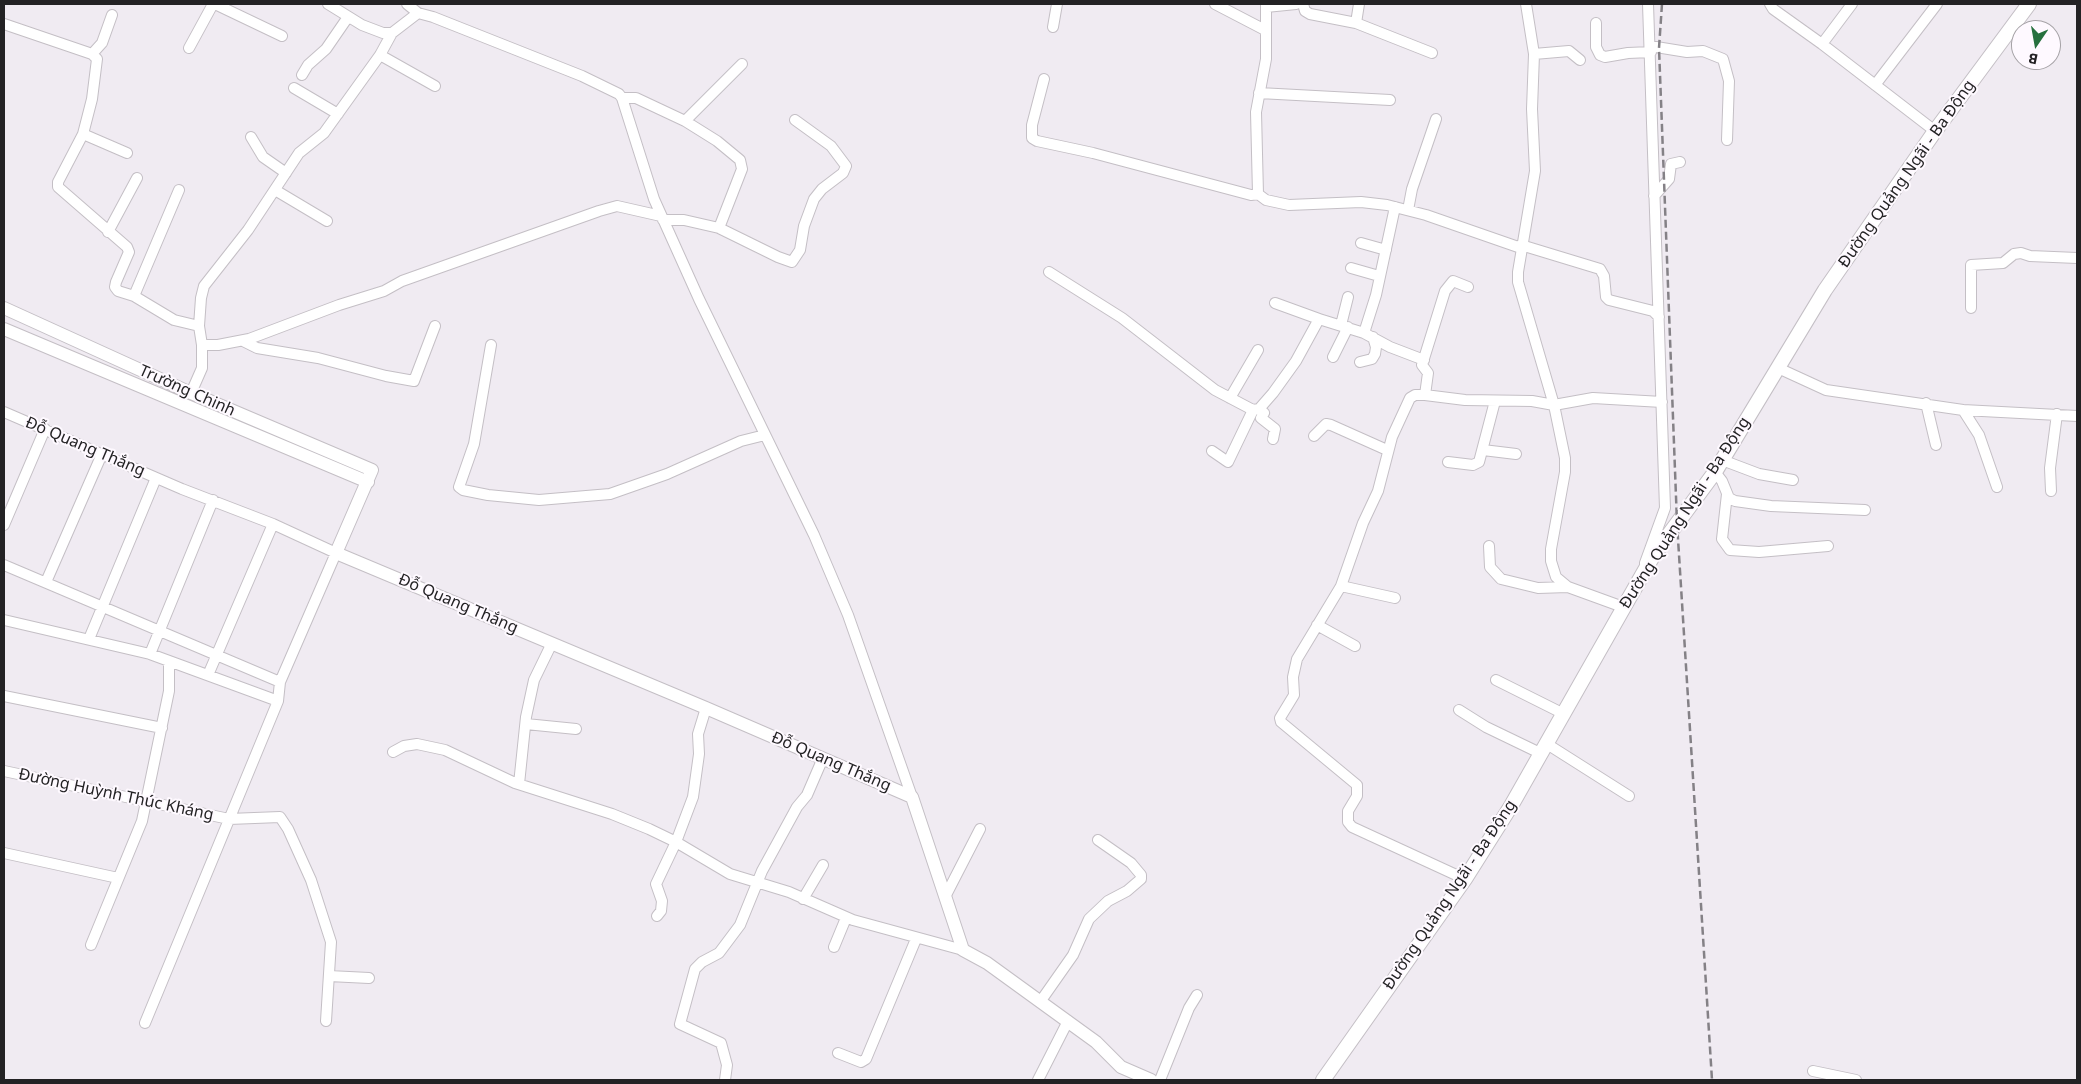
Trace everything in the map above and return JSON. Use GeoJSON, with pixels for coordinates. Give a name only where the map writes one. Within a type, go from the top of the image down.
{"type":"FeatureCollection","features":[{"type":"Feature","properties":{"kind":"main road","name":"Đường Quảng Ngãi - Ba Động"},"geometry":{"type":"LineString","coordinates":[[1323,1080],[1465,879],[1544,749],[1653,556],[1715,472],[1825,290],[1935,131],[2029,4]]}},
{"type":"Feature","properties":{"kind":"street"},"geometry":{"type":"LineString","coordinates":[[189,48],[214,4],[282,36]]}},
{"type":"Feature","properties":{"kind":"street"},"geometry":{"type":"LineString","coordinates":[[407,4],[418,13],[582,76],[612,90],[622,98],[636,149],[662,218],[814,535],[848,615],[963,950]]}},
{"type":"Feature","properties":{"kind":"street"},"geometry":{"type":"LineString","coordinates":[[1053,27],[1057,4]]}},
{"type":"Feature","properties":{"kind":"street"},"geometry":{"type":"LineString","coordinates":[[1215,4],[1265,30]]}},
{"type":"Feature","properties":{"kind":"street"},"geometry":{"type":"LineString","coordinates":[[1258,194],[1256,127],[1266,59],[1266,5],[1296,4]]}},
{"type":"Feature","properties":{"kind":"street"},"geometry":{"type":"LineString","coordinates":[[1303,4],[1305,11],[1310,14],[1356,23],[1432,53]]}},
{"type":"Feature","properties":{"kind":"street"},"geometry":{"type":"LineString","coordinates":[[1356,23],[1359,4]]}},
{"type":"Feature","properties":{"kind":"street"},"geometry":{"type":"LineString","coordinates":[[1526,4],[1534,54],[1532,109],[1534,171],[1521,246],[1518,282],[1554,405],[1565,458],[1565,472],[1551,549],[1551,562],[1556,577],[1568,587],[1623,607]]}},
{"type":"Feature","properties":{"kind":"street"},"geometry":{"type":"LineString","coordinates":[[1641,578],[1648,552],[1665,508],[1648,4]]}},
{"type":"Feature","properties":{"kind":"street"},"geometry":{"type":"LineString","coordinates":[[1770,4],[1773,9],[1822,44],[1935,131]]}},
{"type":"Feature","properties":{"kind":"street"},"geometry":{"type":"LineString","coordinates":[[1822,44],[1852,4]]}},
{"type":"Feature","properties":{"kind":"street"},"geometry":{"type":"LineString","coordinates":[[1875,85],[1937,4]]}},
{"type":"Feature","properties":{"kind":"street"},"geometry":{"type":"LineString","coordinates":[[331,5],[374,31],[383,34],[392,33]]}},
{"type":"Feature","properties":{"kind":"street"},"geometry":{"type":"LineString","coordinates":[[191,393],[202,368],[202,345],[199,326],[204,286],[248,230],[299,153],[324,133],[380,54],[392,33],[418,13]]}},
{"type":"Feature","properties":{"kind":"street"},"geometry":{"type":"LineString","coordinates":[[92,54],[102,43],[112,15]]}},
{"type":"Feature","properties":{"kind":"street"},"geometry":{"type":"LineString","coordinates":[[302,75],[308,65],[326,49],[348,16]]}},
{"type":"Feature","properties":{"kind":"street"},"geometry":{"type":"LineString","coordinates":[[1596,23],[1596,48],[1600,55],[1606,57],[1650,49],[1687,52],[1703,51],[1723,59],[1728,68],[1729,81],[1727,140]]}},
{"type":"Feature","properties":{"kind":"street"},"geometry":{"type":"LineString","coordinates":[[4,24],[92,54],[97,59],[92,99],[83,134],[58,182],[58,187],[108,232],[124,243],[129,252],[115,287],[123,294],[134,296],[166,316],[199,326]]}},
{"type":"Feature","properties":{"kind":"street"},"geometry":{"type":"LineString","coordinates":[[1534,54],[1569,51],[1580,60]]}},
{"type":"Feature","properties":{"kind":"street"},"geometry":{"type":"LineString","coordinates":[[380,54],[435,86]]}},
{"type":"Feature","properties":{"kind":"street"},"geometry":{"type":"LineString","coordinates":[[685,121],[742,64]]}},
{"type":"Feature","properties":{"kind":"street"},"geometry":{"type":"LineString","coordinates":[[1044,79],[1032,125],[1032,138],[1037,141],[1093,153],[1251,195],[1258,194],[1266,200],[1289,206],[1361,202],[1408,210],[1600,270],[1604,276],[1606,297],[1609,300],[1653,311],[1659,317]]}},
{"type":"Feature","properties":{"kind":"street"},"geometry":{"type":"LineString","coordinates":[[294,88],[338,114]]}},
{"type":"Feature","properties":{"kind":"street"},"geometry":{"type":"LineString","coordinates":[[1260,93],[1390,100]]}},
{"type":"Feature","properties":{"kind":"street"},"geometry":{"type":"LineString","coordinates":[[622,98],[636,98],[685,121],[732,152],[740,160],[742,165],[719,228]]}},
{"type":"Feature","properties":{"kind":"street"},"geometry":{"type":"LineString","coordinates":[[1408,210],[1412,189],[1436,119]]}},
{"type":"Feature","properties":{"kind":"street"},"geometry":{"type":"LineString","coordinates":[[202,345],[243,341],[339,305],[384,291],[402,281],[598,211],[617,206],[662,218],[684,220],[719,228],[792,262],[800,250],[806,221],[814,199],[822,189],[843,173],[846,166],[831,146],[795,120]]}},
{"type":"Feature","properties":{"kind":"street"},"geometry":{"type":"LineString","coordinates":[[83,134],[127,154]]}},
{"type":"Feature","properties":{"kind":"street"},"geometry":{"type":"LineString","coordinates":[[251,136],[263,157],[286,173]]}},
{"type":"Feature","properties":{"kind":"street"},"geometry":{"type":"LineString","coordinates":[[1654,196],[1669,179],[1671,164],[1680,162]]}},
{"type":"Feature","properties":{"kind":"street"},"geometry":{"type":"LineString","coordinates":[[108,232],[137,178]]}},
{"type":"Feature","properties":{"kind":"street"},"geometry":{"type":"LineString","coordinates":[[134,296],[136,287],[180,190]]}},
{"type":"Feature","properties":{"kind":"street"},"geometry":{"type":"LineString","coordinates":[[275,190],[327,221]]}},
{"type":"Feature","properties":{"kind":"street"},"geometry":{"type":"LineString","coordinates":[[1360,362],[1372,359],[1375,354],[1376,347],[1369,335],[1379,276],[1395,207]]}},
{"type":"Feature","properties":{"kind":"street"},"geometry":{"type":"LineString","coordinates":[[1361,243],[1386,250]]}},
{"type":"Feature","properties":{"kind":"street"},"geometry":{"type":"LineString","coordinates":[[1971,308],[1971,265],[2004,263],[2014,254],[2021,253],[2030,256],[2077,258]]}},
{"type":"Feature","properties":{"kind":"street"},"geometry":{"type":"LineString","coordinates":[[1352,268],[1379,276]]}},
{"type":"Feature","properties":{"kind":"street"},"geometry":{"type":"LineString","coordinates":[[1049,272],[1122,318],[1215,390],[1264,413],[1261,418],[1274,429],[1273,439]]}},
{"type":"Feature","properties":{"kind":"street"},"geometry":{"type":"LineString","coordinates":[[1425,395],[1428,373],[1422,366],[1448,285],[1453,282],[1468,287]]}},
{"type":"Feature","properties":{"kind":"street"},"geometry":{"type":"LineString","coordinates":[[1333,357],[1344,326],[1348,297]]}},
{"type":"Feature","properties":{"kind":"street"},"geometry":{"type":"LineString","coordinates":[[1275,303],[1369,335],[1390,347],[1424,360]]}},
{"type":"Feature","properties":{"kind":"street","name":"Trường Chinh"},"geometry":{"type":"LineString","coordinates":[[4,308],[191,393],[372,470],[368,482],[4,330]]}},
{"type":"Feature","properties":{"kind":"street"},"geometry":{"type":"LineString","coordinates":[[1212,451],[1228,462],[1256,410],[1273,393],[1296,361],[1319,319]]}},
{"type":"Feature","properties":{"kind":"street"},"geometry":{"type":"LineString","coordinates":[[243,341],[256,348],[326,360],[386,376],[414,381],[435,326]]}},
{"type":"Feature","properties":{"kind":"street"},"geometry":{"type":"LineString","coordinates":[[491,345],[474,444],[458,488],[463,490],[488,495],[539,500],[610,494],[667,474],[741,441],[765,435]]}},
{"type":"Feature","properties":{"kind":"street"},"geometry":{"type":"LineString","coordinates":[[1230,398],[1258,350]]}},
{"type":"Feature","properties":{"kind":"street"},"geometry":{"type":"LineString","coordinates":[[1778,368],[1826,390],[1963,410],[2077,416]]}},
{"type":"Feature","properties":{"kind":"street"},"geometry":{"type":"LineString","coordinates":[[1465,879],[1352,827],[1347,818],[1357,796],[1357,785],[1281,722],[1280,718],[1294,695],[1293,677],[1297,659],[1341,586],[1363,524],[1378,491],[1387,450],[1410,398],[1415,395],[1425,395],[1495,402],[1532,401],[1554,405],[1592,398],[1662,402]]}},
{"type":"Feature","properties":{"kind":"street"},"geometry":{"type":"LineString","coordinates":[[1448,462],[1477,465],[1495,402]]}},
{"type":"Feature","properties":{"kind":"street"},"geometry":{"type":"LineString","coordinates":[[1926,404],[1936,445]]}},
{"type":"Feature","properties":{"kind":"street"},"geometry":{"type":"LineString","coordinates":[[1963,410],[1979,435],[1997,487]]}},
{"type":"Feature","properties":{"kind":"street","name":"Đỗ Quang Thắng"},"geometry":{"type":"LineString","coordinates":[[4,412],[156,478],[273,524],[336,553],[706,708],[912,797]]}},
{"type":"Feature","properties":{"kind":"street"},"geometry":{"type":"LineString","coordinates":[[2051,491],[2050,468],[2057,414]]}},
{"type":"Feature","properties":{"kind":"street"},"geometry":{"type":"LineString","coordinates":[[1314,436],[1326,424],[1387,450]]}},
{"type":"Feature","properties":{"kind":"street"},"geometry":{"type":"LineString","coordinates":[[4,524],[46,429]]}},
{"type":"Feature","properties":{"kind":"street"},"geometry":{"type":"LineString","coordinates":[[1482,450],[1516,454]]}},
{"type":"Feature","properties":{"kind":"street"},"geometry":{"type":"LineString","coordinates":[[46,582],[102,454]]}},
{"type":"Feature","properties":{"kind":"street"},"geometry":{"type":"LineString","coordinates":[[1722,460],[1759,474],[1793,480]]}},
{"type":"Feature","properties":{"kind":"street"},"geometry":{"type":"LineString","coordinates":[[1715,472],[1727,494],[1735,501],[1754,504],[1864,510]]}},
{"type":"Feature","properties":{"kind":"street"},"geometry":{"type":"LineString","coordinates":[[89,639],[156,478]]}},
{"type":"Feature","properties":{"kind":"street"},"geometry":{"type":"LineString","coordinates":[[145,1023],[278,702],[280,682],[368,482]]}},
{"type":"Feature","properties":{"kind":"street"},"geometry":{"type":"LineString","coordinates":[[1727,494],[1722,539],[1730,550],[1759,552],[1828,546]]}},
{"type":"Feature","properties":{"kind":"street"},"geometry":{"type":"LineString","coordinates":[[150,654],[213,500]]}},
{"type":"Feature","properties":{"kind":"street"},"geometry":{"type":"LineString","coordinates":[[208,675],[273,524]]}},
{"type":"Feature","properties":{"kind":"street"},"geometry":{"type":"LineString","coordinates":[[1489,546],[1490,566],[1501,579],[1538,588],[1568,587]]}},
{"type":"Feature","properties":{"kind":"street"},"geometry":{"type":"LineString","coordinates":[[4,564],[102,608],[280,682]]}},
{"type":"Feature","properties":{"kind":"street"},"geometry":{"type":"LineString","coordinates":[[1341,586],[1394,598]]}},
{"type":"Feature","properties":{"kind":"street"},"geometry":{"type":"LineString","coordinates":[[4,620],[150,654],[278,702]]}},
{"type":"Feature","properties":{"kind":"street"},"geometry":{"type":"LineString","coordinates":[[1317,625],[1355,646]]}},
{"type":"Feature","properties":{"kind":"street"},"geometry":{"type":"LineString","coordinates":[[519,784],[526,724],[534,680],[552,643]]}},
{"type":"Feature","properties":{"kind":"street"},"geometry":{"type":"LineString","coordinates":[[91,945],[142,821],[169,691],[169,662]]}},
{"type":"Feature","properties":{"kind":"street"},"geometry":{"type":"LineString","coordinates":[[1496,680],[1564,714]]}},
{"type":"Feature","properties":{"kind":"street"},"geometry":{"type":"LineString","coordinates":[[4,696],[162,728]]}},
{"type":"Feature","properties":{"kind":"street"},"geometry":{"type":"LineString","coordinates":[[657,916],[661,911],[662,902],[656,884],[676,842],[693,797],[699,754],[698,734],[706,708]]}},
{"type":"Feature","properties":{"kind":"street"},"geometry":{"type":"LineString","coordinates":[[1459,710],[1486,727],[1544,749],[1629,796]]}},
{"type":"Feature","properties":{"kind":"street"},"geometry":{"type":"LineString","coordinates":[[526,724],[576,729]]}},
{"type":"Feature","properties":{"kind":"street"},"geometry":{"type":"LineString","coordinates":[[393,752],[404,746],[417,744],[445,750],[519,784],[612,814],[676,842],[730,874],[802,899],[846,918],[916,939],[963,950],[987,963],[1096,1042],[1121,1067],[1150,1080]]}},
{"type":"Feature","properties":{"kind":"street"},"geometry":{"type":"LineString","coordinates":[[729,1079],[725,1053],[721,1043],[680,1024],[695,969],[702,962],[719,953],[740,925],[758,883],[797,807],[807,795],[823,758]]}},
{"type":"Feature","properties":{"kind":"street","name":"Đường Huỳnh Thúc Kháng"},"geometry":{"type":"LineString","coordinates":[[4,771],[229,819],[280,817],[288,829],[311,880],[331,942],[329,976]]}},
{"type":"Feature","properties":{"kind":"street"},"geometry":{"type":"LineString","coordinates":[[945,897],[980,829]]}},
{"type":"Feature","properties":{"kind":"street"},"geometry":{"type":"LineString","coordinates":[[1040,1002],[1073,955],[1089,920],[1108,901],[1140,879],[1141,875],[1131,863],[1098,840]]}},
{"type":"Feature","properties":{"kind":"street"},"geometry":{"type":"LineString","coordinates":[[4,853],[118,878]]}},
{"type":"Feature","properties":{"kind":"street"},"geometry":{"type":"LineString","coordinates":[[802,899],[822,865]]}},
{"type":"Feature","properties":{"kind":"street"},"geometry":{"type":"LineString","coordinates":[[834,947],[846,918]]}},
{"type":"Feature","properties":{"kind":"street"},"geometry":{"type":"LineString","coordinates":[[838,1053],[861,1062],[866,1060],[916,939]]}},
{"type":"Feature","properties":{"kind":"street"},"geometry":{"type":"LineString","coordinates":[[326,1020],[329,976],[368,978]]}},
{"type":"Feature","properties":{"kind":"street"},"geometry":{"type":"LineString","coordinates":[[1160,1080],[1189,1008],[1197,994]]}},
{"type":"Feature","properties":{"kind":"street"},"geometry":{"type":"LineString","coordinates":[[1038,1080],[1068,1022]]}},
{"type":"Feature","properties":{"kind":"street"},"geometry":{"type":"LineString","coordinates":[[1813,1071],[1856,1080]]}},
{"type":"Feature","properties":{"kind":"railway"},"geometry":{"type":"LineString","coordinates":[[1662,4],[1659,48],[1677,523],[1712,1080]]}}]}
